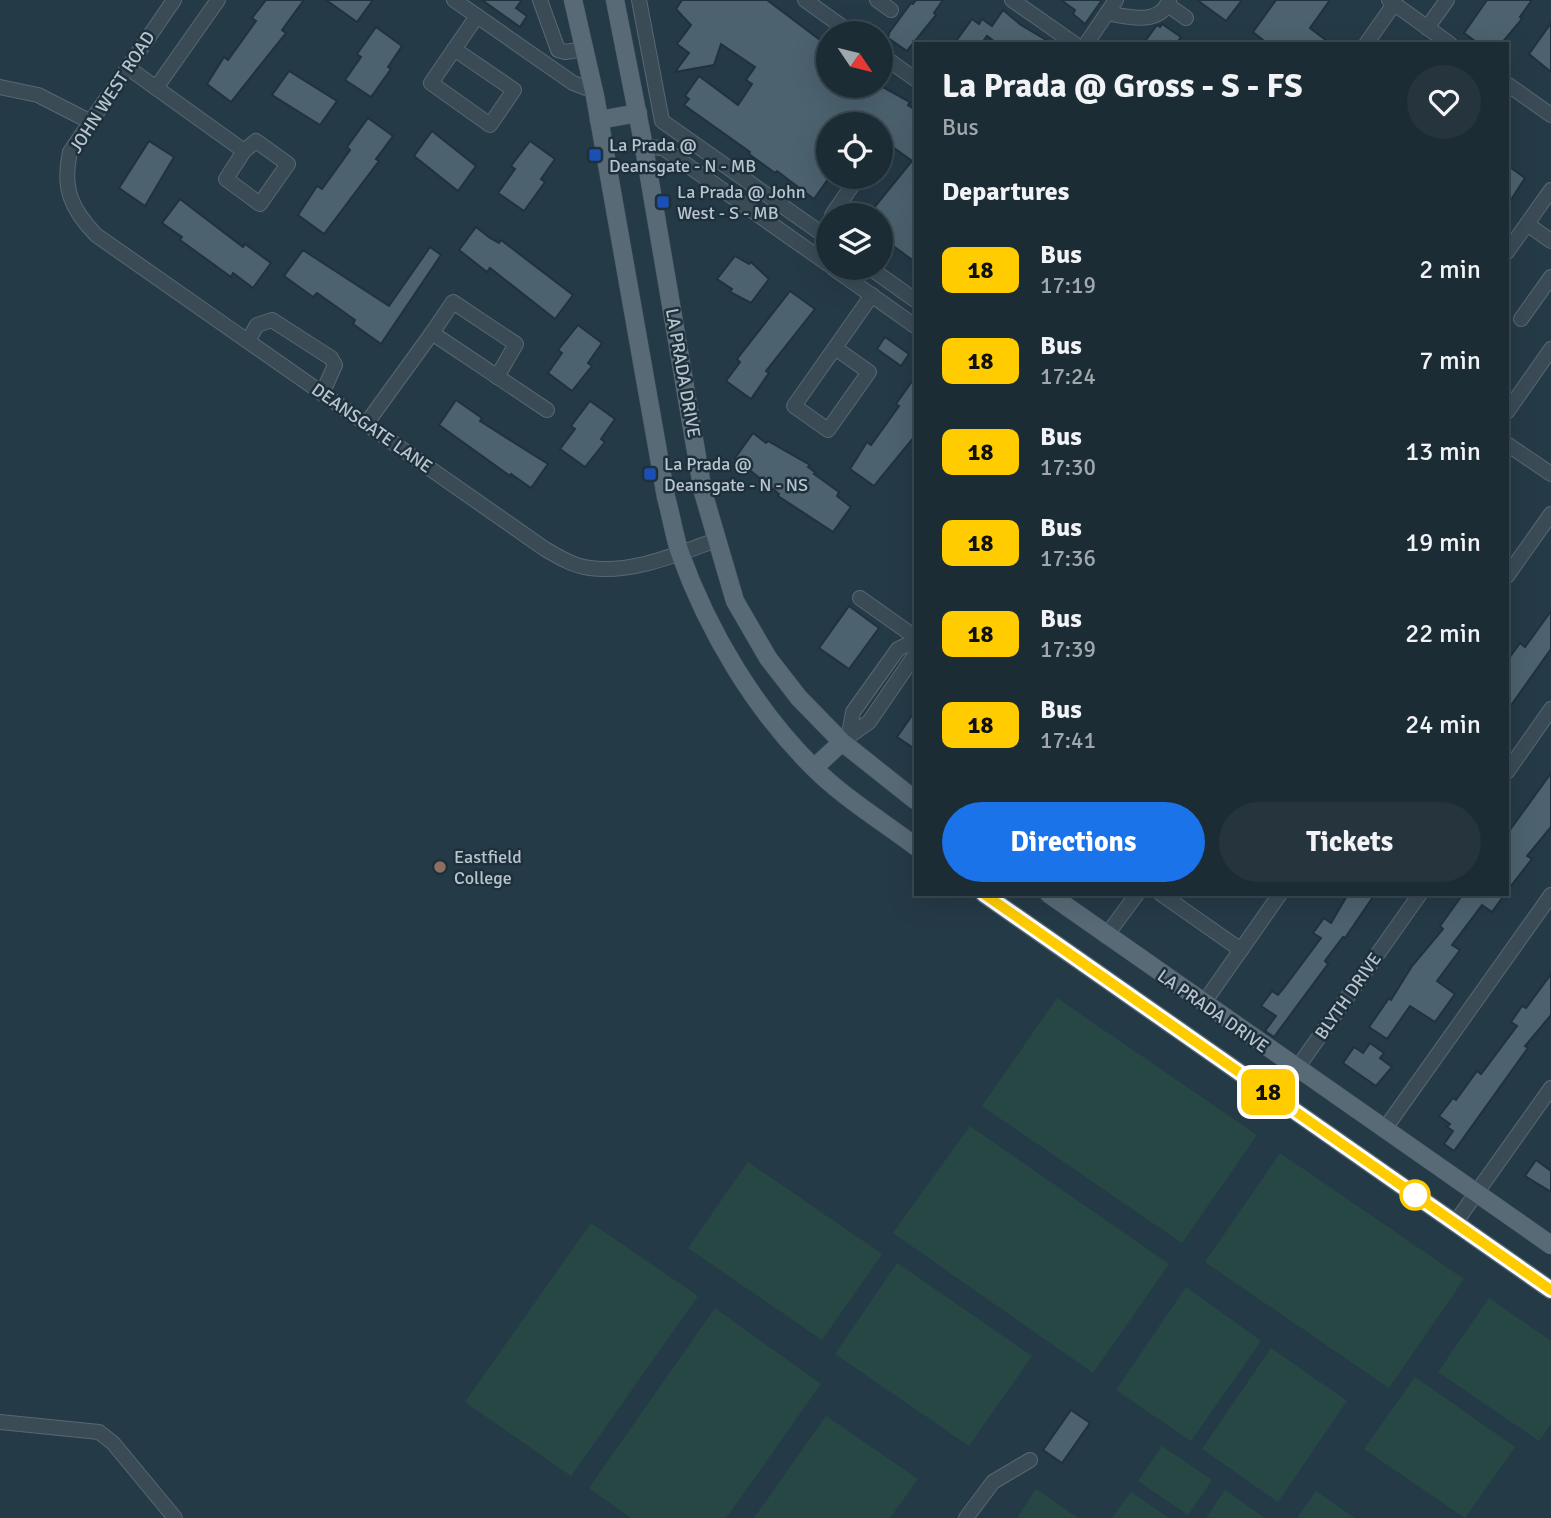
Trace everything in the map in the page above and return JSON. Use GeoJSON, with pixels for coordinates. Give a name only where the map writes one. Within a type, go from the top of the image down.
{"type":"FeatureCollection","features":[{"type":"Feature","properties":{"kind":"main road"},"geometry":{"type":"LineString","coordinates":[[573,0],[594,91],[657,448],[680,553],[731,664],[814,768],[914,845]]}},
{"type":"Feature","properties":{"kind":"main road","name":"LA PRADA DRIVE"},"geometry":{"type":"LineString","coordinates":[[615,0],[638,113],[703,492],[736,601],[768,659],[799,698],[914,799]]}},
{"type":"Feature","properties":{"kind":"main road"},"geometry":{"type":"LineString","coordinates":[[599,120],[638,113]]}},
{"type":"Feature","properties":{"kind":"main road"},"geometry":{"type":"LineString","coordinates":[[814,768],[845,738]]}},
{"type":"Feature","properties":{"kind":"main road","name":"LA PRADA DRIVE"},"geometry":{"type":"LineString","coordinates":[[991,896],[1011,902],[1276,1098],[1551,1290]]}},
{"type":"Feature","properties":{"kind":"main road","name":"LA PRADA DRIVE"},"geometry":{"type":"LineString","coordinates":[[1052,896],[1551,1245]]}},
{"type":"Feature","properties":{"kind":"street","name":"JOHN WEST ROAD"},"geometry":{"type":"LineString","coordinates":[[67,189],[66,169],[70,152],[174,0]]}},
{"type":"Feature","properties":{"kind":"street"},"geometry":{"type":"LineString","coordinates":[[156,88],[218,0]]}},
{"type":"Feature","properties":{"kind":"street"},"geometry":{"type":"LineString","coordinates":[[454,0],[573,83],[594,91]]}},
{"type":"Feature","properties":{"kind":"street"},"geometry":{"type":"LineString","coordinates":[[540,0],[558,50],[565,52],[585,49]]}},
{"type":"Feature","properties":{"kind":"street"},"geometry":{"type":"LineString","coordinates":[[639,0],[662,121],[816,225]]}},
{"type":"Feature","properties":{"kind":"street"},"geometry":{"type":"LineString","coordinates":[[804,0],[834,21]]}},
{"type":"Feature","properties":{"kind":"street"},"geometry":{"type":"LineString","coordinates":[[877,0],[891,10]]}},
{"type":"Feature","properties":{"kind":"street"},"geometry":{"type":"LineString","coordinates":[[1012,0],[1072,42]]}},
{"type":"Feature","properties":{"kind":"street"},"geometry":{"type":"LineString","coordinates":[[1087,42],[1116,0]]}},
{"type":"Feature","properties":{"kind":"street"},"geometry":{"type":"LineString","coordinates":[[1427,28],[1447,0]]}},
{"type":"Feature","properties":{"kind":"street"},"geometry":{"type":"LineString","coordinates":[[1367,42],[1391,2],[1447,42]]}},
{"type":"Feature","properties":{"kind":"street"},"geometry":{"type":"LineString","coordinates":[[1107,13],[1134,19],[1153,17],[1169,3],[1186,18]]}},
{"type":"Feature","properties":{"kind":"street"},"geometry":{"type":"LineString","coordinates":[[454,49],[514,90],[490,125],[430,83],[477,16]]}},
{"type":"Feature","properties":{"kind":"street"},"geometry":{"type":"LineString","coordinates":[[622,27],[645,22]]}},
{"type":"Feature","properties":{"kind":"street"},"geometry":{"type":"LineString","coordinates":[[893,63],[914,78]]}},
{"type":"Feature","properties":{"kind":"street"},"geometry":{"type":"LineString","coordinates":[[127,67],[244,151]]}},
{"type":"Feature","properties":{"kind":"street"},"geometry":{"type":"LineString","coordinates":[[1509,85],[1551,116]]}},
{"type":"Feature","properties":{"kind":"street"},"geometry":{"type":"LineString","coordinates":[[0,87],[38,95],[89,121]]}},
{"type":"Feature","properties":{"kind":"street"},"geometry":{"type":"LineString","coordinates":[[256,141],[288,164],[260,204],[226,179],[244,151],[256,141]]}},
{"type":"Feature","properties":{"kind":"street"},"geometry":{"type":"LineString","coordinates":[[644,148],[663,148],[816,256]]}},
{"type":"Feature","properties":{"kind":"street","name":"DEANSGATE LANE"},"geometry":{"type":"LineString","coordinates":[[67,189],[79,218],[96,235],[545,549],[568,562],[607,570],[680,553],[716,540]]}},
{"type":"Feature","properties":{"kind":"street"},"geometry":{"type":"LineString","coordinates":[[1509,249],[1551,190]]}},
{"type":"Feature","properties":{"kind":"street"},"geometry":{"type":"LineString","coordinates":[[1527,224],[1551,241]]}},
{"type":"Feature","properties":{"kind":"street"},"geometry":{"type":"LineString","coordinates":[[1521,319],[1551,277]]}},
{"type":"Feature","properties":{"kind":"street"},"geometry":{"type":"LineString","coordinates":[[850,280],[914,325]]}},
{"type":"Feature","properties":{"kind":"street"},"geometry":{"type":"LineString","coordinates":[[887,280],[914,299]]}},
{"type":"Feature","properties":{"kind":"street"},"geometry":{"type":"LineString","coordinates":[[835,348],[869,372],[828,430],[794,406],[872,295]]}},
{"type":"Feature","properties":{"kind":"street"},"geometry":{"type":"LineString","coordinates":[[366,424],[453,302],[516,344],[497,377]]}},
{"type":"Feature","properties":{"kind":"street"},"geometry":{"type":"LineString","coordinates":[[248,341],[257,325],[272,320],[331,358],[335,365],[322,394]]}},
{"type":"Feature","properties":{"kind":"street"},"geometry":{"type":"LineString","coordinates":[[432,333],[547,410]]}},
{"type":"Feature","properties":{"kind":"street"},"geometry":{"type":"LineString","coordinates":[[1509,409],[1551,349]]}},
{"type":"Feature","properties":{"kind":"street"},"geometry":{"type":"LineString","coordinates":[[1509,445],[1551,474]]}},
{"type":"Feature","properties":{"kind":"street"},"geometry":{"type":"LineString","coordinates":[[1509,573],[1551,514]]}},
{"type":"Feature","properties":{"kind":"street"},"geometry":{"type":"LineString","coordinates":[[860,598],[914,638]]}},
{"type":"Feature","properties":{"kind":"street"},"geometry":{"type":"LineString","coordinates":[[845,738],[853,712],[898,649],[914,640]]}},
{"type":"Feature","properties":{"kind":"street"},"geometry":{"type":"LineString","coordinates":[[845,738],[869,722],[914,656]]}},
{"type":"Feature","properties":{"kind":"street"},"geometry":{"type":"LineString","coordinates":[[1509,769],[1551,709]]}},
{"type":"Feature","properties":{"kind":"street"},"geometry":{"type":"LineString","coordinates":[[1384,1130],[1551,895]]}},
{"type":"Feature","properties":{"kind":"street"},"geometry":{"type":"LineString","coordinates":[[1106,936],[1136,896]]}},
{"type":"Feature","properties":{"kind":"street"},"geometry":{"type":"LineString","coordinates":[[1164,896],[1241,950]]}},
{"type":"Feature","properties":{"kind":"street"},"geometry":{"type":"LineString","coordinates":[[1203,1004],[1279,896]]}},
{"type":"Feature","properties":{"kind":"street","name":"BLYTH DRIVE"},"geometry":{"type":"LineString","coordinates":[[1276,1098],[1419,896]]}},
{"type":"Feature","properties":{"kind":"street"},"geometry":{"type":"LineString","coordinates":[[1455,1223],[1548,1098]]}},
{"type":"Feature","properties":{"kind":"street"},"geometry":{"type":"LineString","coordinates":[[0,1422],[99,1432],[113,1443],[175,1518]]}},
{"type":"Feature","properties":{"kind":"street"},"geometry":{"type":"LineString","coordinates":[[966,1518],[993,1482],[1030,1460]]}},
{"type":"Feature","properties":{"kind":"green space"},"geometry":{"type":"Polygon","coordinates":[[[1057,998],[1257,1135],[1182,1243],[982,1106],[1057,998]]]}},
{"type":"Feature","properties":{"kind":"green space"},"geometry":{"type":"Polygon","coordinates":[[[970,1126],[1169,1264],[1093,1373],[893,1233],[970,1126]]]}},
{"type":"Feature","properties":{"kind":"green space"},"geometry":{"type":"Polygon","coordinates":[[[1280,1153],[1464,1279],[1389,1388],[1205,1262],[1280,1153]]]}},
{"type":"Feature","properties":{"kind":"green space"},"geometry":{"type":"Polygon","coordinates":[[[748,1162],[882,1254],[822,1340],[688,1248],[748,1162]]]}},
{"type":"Feature","properties":{"kind":"green space"},"geometry":{"type":"Polygon","coordinates":[[[591,1223],[698,1296],[571,1476],[465,1402],[591,1223]]]}},
{"type":"Feature","properties":{"kind":"green space"},"geometry":{"type":"Polygon","coordinates":[[[897,1263],[1032,1356],[969,1446],[835,1354],[897,1263]]]}},
{"type":"Feature","properties":{"kind":"green space"},"geometry":{"type":"Polygon","coordinates":[[[1186,1287],[1261,1341],[1191,1441],[1116,1390],[1186,1287]]]}},
{"type":"Feature","properties":{"kind":"green space"},"geometry":{"type":"Polygon","coordinates":[[[1489,1298],[1551,1341],[1551,1424],[1539,1441],[1438,1372],[1489,1298]]]}},
{"type":"Feature","properties":{"kind":"green space"},"geometry":{"type":"Polygon","coordinates":[[[715,1308],[821,1384],[726,1518],[631,1518],[589,1488],[715,1308]]]}},
{"type":"Feature","properties":{"kind":"green space"},"geometry":{"type":"Polygon","coordinates":[[[1271,1348],[1347,1401],[1278,1502],[1202,1449],[1271,1348]]]}},
{"type":"Feature","properties":{"kind":"green space"},"geometry":{"type":"Polygon","coordinates":[[[1415,1377],[1515,1447],[1465,1518],[1364,1449],[1415,1377]]]}},
{"type":"Feature","properties":{"kind":"green space"},"geometry":{"type":"Polygon","coordinates":[[[826,1416],[918,1479],[890,1518],[754,1518],[826,1416]]]}},
{"type":"Feature","properties":{"kind":"green space"},"geometry":{"type":"Polygon","coordinates":[[[1162,1446],[1212,1480],[1188,1515],[1138,1481],[1162,1446]]]}},
{"type":"Feature","properties":{"kind":"green space"},"geometry":{"type":"Polygon","coordinates":[[[1036,1489],[1078,1518],[1017,1518],[1036,1489]]]}},
{"type":"Feature","properties":{"kind":"green space"},"geometry":{"type":"Polygon","coordinates":[[[1225,1490],[1265,1518],[1206,1518],[1225,1490]]]}},
{"type":"Feature","properties":{"kind":"green space"},"geometry":{"type":"Polygon","coordinates":[[[1316,1491],[1355,1518],[1297,1518],[1316,1491]]]}},
{"type":"Feature","properties":{"kind":"green space"},"geometry":{"type":"Polygon","coordinates":[[[1131,1492],[1169,1518],[1112,1518],[1131,1492]]]}},
{"type":"Feature","properties":{"kind":"building"},"geometry":{"type":"Polygon","coordinates":[[[266,0],[304,0],[282,30],[286,33],[231,102],[207,84],[224,57],[228,60],[256,21],[252,18],[266,0]]]}},
{"type":"Feature","properties":{"kind":"building"},"geometry":{"type":"Polygon","coordinates":[[[326,0],[373,0],[357,22],[326,0]]]}},
{"type":"Feature","properties":{"kind":"building"},"geometry":{"type":"Polygon","coordinates":[[[482,0],[522,0],[516,8],[527,16],[520,27],[482,0]]]}},
{"type":"Feature","properties":{"kind":"building"},"geometry":{"type":"Polygon","coordinates":[[[682,0],[767,0],[816,37],[816,98],[893,98],[893,93],[910,102],[908,105],[914,109],[914,261],[893,246],[893,203],[878,203],[889,189],[893,189],[893,184],[912,161],[893,147],[893,112],[816,112],[816,189],[821,189],[814,199],[684,105],[689,99],[685,96],[699,76],[738,105],[752,84],[746,80],[755,67],[721,44],[714,65],[675,72],[689,53],[677,44],[691,25],[676,9],[682,0]]]}},
{"type":"Feature","properties":{"kind":"building"},"geometry":{"type":"Polygon","coordinates":[[[916,0],[943,0],[934,13],[936,15],[907,51],[893,41],[893,28],[916,0]]]}},
{"type":"Feature","properties":{"kind":"building"},"geometry":{"type":"Polygon","coordinates":[[[1061,0],[1102,0],[1085,24],[1073,14],[1075,10],[1061,0]]]}},
{"type":"Feature","properties":{"kind":"building"},"geometry":{"type":"Polygon","coordinates":[[[1197,0],[1242,0],[1226,21],[1197,0]]]}},
{"type":"Feature","properties":{"kind":"building"},"geometry":{"type":"Polygon","coordinates":[[[1276,0],[1330,0],[1310,28],[1328,42],[1266,42],[1253,32],[1276,0]]]}},
{"type":"Feature","properties":{"kind":"building"},"geometry":{"type":"Polygon","coordinates":[[[1487,0],[1532,0],[1520,17],[1522,19],[1503,42],[1476,42],[1464,33],[1487,0]]]}},
{"type":"Feature","properties":{"kind":"building"},"geometry":{"type":"Polygon","coordinates":[[[1003,10],[1021,25],[1050,42],[995,42],[987,36],[982,42],[955,42],[972,19],[979,24],[982,19],[992,26],[1003,10]]]}},
{"type":"Feature","properties":{"kind":"building"},"geometry":{"type":"Polygon","coordinates":[[[1551,23],[1551,72],[1529,54],[1551,23]]]}},
{"type":"Feature","properties":{"kind":"building"},"geometry":{"type":"Polygon","coordinates":[[[1162,24],[1181,37],[1177,42],[1144,42],[1157,25],[1160,27],[1162,24]]]}},
{"type":"Feature","properties":{"kind":"building"},"geometry":{"type":"Polygon","coordinates":[[[376,27],[402,46],[388,67],[391,69],[371,97],[345,80],[361,57],[357,54],[376,27]]]}},
{"type":"Feature","properties":{"kind":"building"},"geometry":{"type":"Polygon","coordinates":[[[289,71],[337,101],[320,125],[272,95],[289,71]]]}},
{"type":"Feature","properties":{"kind":"building"},"geometry":{"type":"Polygon","coordinates":[[[368,118],[393,136],[376,159],[379,161],[324,234],[298,215],[317,186],[322,189],[350,150],[347,147],[368,118]]]}},
{"type":"Feature","properties":{"kind":"building"},"geometry":{"type":"Polygon","coordinates":[[[432,131],[476,166],[458,191],[414,156],[432,131]]]}},
{"type":"Feature","properties":{"kind":"building"},"geometry":{"type":"Polygon","coordinates":[[[149,141],[174,157],[145,206],[119,188],[149,141]]]}},
{"type":"Feature","properties":{"kind":"building"},"geometry":{"type":"Polygon","coordinates":[[[530,141],[555,159],[541,179],[545,182],[524,211],[498,193],[515,169],[511,166],[530,141]]]}},
{"type":"Feature","properties":{"kind":"building"},"geometry":{"type":"Polygon","coordinates":[[[1509,166],[1525,178],[1509,203],[1509,166]]]}},
{"type":"Feature","properties":{"kind":"building"},"geometry":{"type":"Polygon","coordinates":[[[180,199],[243,247],[245,244],[271,263],[253,288],[233,273],[231,277],[180,240],[182,237],[162,223],[180,199]]]}},
{"type":"Feature","properties":{"kind":"building"},"geometry":{"type":"Polygon","coordinates":[[[476,227],[499,243],[501,240],[573,295],[555,319],[490,268],[487,272],[459,250],[476,227]]]}},
{"type":"Feature","properties":{"kind":"building"},"geometry":{"type":"Polygon","coordinates":[[[430,247],[441,255],[381,344],[353,324],[355,320],[317,293],[313,297],[284,276],[303,250],[389,306],[430,247]]]}},
{"type":"Feature","properties":{"kind":"building"},"geometry":{"type":"Polygon","coordinates":[[[735,256],[749,264],[751,262],[769,279],[751,303],[730,292],[732,289],[717,279],[735,256]]]}},
{"type":"Feature","properties":{"kind":"building"},"geometry":{"type":"Polygon","coordinates":[[[790,291],[815,309],[766,371],[769,373],[751,399],[726,381],[740,362],[737,359],[790,291]]]}},
{"type":"Feature","properties":{"kind":"building"},"geometry":{"type":"Polygon","coordinates":[[[578,325],[602,343],[588,363],[592,366],[572,391],[548,373],[562,353],[558,350],[578,325]]]}},
{"type":"Feature","properties":{"kind":"building"},"geometry":{"type":"Polygon","coordinates":[[[885,337],[909,354],[901,366],[877,349],[885,337]]]}},
{"type":"Feature","properties":{"kind":"building"},"geometry":{"type":"Polygon","coordinates":[[[914,378],[914,437],[874,486],[850,469],[867,442],[871,445],[899,406],[896,404],[914,378]]]}},
{"type":"Feature","properties":{"kind":"building"},"geometry":{"type":"Polygon","coordinates":[[[456,400],[482,418],[480,421],[548,464],[531,488],[439,425],[456,400]]]}},
{"type":"Feature","properties":{"kind":"building"},"geometry":{"type":"Polygon","coordinates":[[[590,401],[615,419],[601,439],[605,442],[585,467],[560,449],[575,429],[571,426],[590,401]]]}},
{"type":"Feature","properties":{"kind":"building"},"geometry":{"type":"Polygon","coordinates":[[[753,433],[766,443],[768,441],[810,465],[808,467],[816,473],[814,474],[839,492],[837,496],[851,507],[833,532],[778,496],[779,494],[735,458],[753,433]]]}},
{"type":"Feature","properties":{"kind":"building"},"geometry":{"type":"Polygon","coordinates":[[[849,606],[879,628],[849,669],[819,648],[849,606]]]}},
{"type":"Feature","properties":{"kind":"building"},"geometry":{"type":"Polygon","coordinates":[[[1551,611],[1551,649],[1509,708],[1509,658],[1520,643],[1525,647],[1551,611]]]}},
{"type":"Feature","properties":{"kind":"building"},"geometry":{"type":"Polygon","coordinates":[[[914,712],[914,748],[897,737],[914,712]]]}},
{"type":"Feature","properties":{"kind":"building"},"geometry":{"type":"Polygon","coordinates":[[[1551,773],[1551,827],[1527,856],[1532,859],[1509,888],[1509,831],[1551,773]]]}},
{"type":"Feature","properties":{"kind":"building"},"geometry":{"type":"Polygon","coordinates":[[[1347,896],[1374,896],[1345,938],[1343,937],[1325,961],[1328,964],[1274,1037],[1265,1031],[1276,1016],[1261,1006],[1272,991],[1278,995],[1321,938],[1313,933],[1324,918],[1331,923],[1347,896]]]}},
{"type":"Feature","properties":{"kind":"building"},"geometry":{"type":"Polygon","coordinates":[[[1462,896],[1504,896],[1492,912],[1482,905],[1452,945],[1460,950],[1437,981],[1455,994],[1435,1022],[1410,1006],[1387,1039],[1369,1027],[1389,998],[1391,1000],[1412,966],[1443,929],[1440,926],[1462,896]]]}},
{"type":"Feature","properties":{"kind":"building"},"geometry":{"type":"Polygon","coordinates":[[[1551,974],[1551,1015],[1525,1046],[1528,1048],[1454,1151],[1444,1144],[1453,1131],[1447,1127],[1450,1124],[1439,1116],[1453,1098],[1456,1100],[1477,1071],[1481,1074],[1517,1026],[1511,1022],[1522,1006],[1526,1008],[1551,974]]]}},
{"type":"Feature","properties":{"kind":"building"},"geometry":{"type":"Polygon","coordinates":[[[1370,1043],[1384,1053],[1380,1058],[1392,1067],[1376,1086],[1343,1063],[1354,1047],[1363,1053],[1370,1043]]]}},
{"type":"Feature","properties":{"kind":"building"},"geometry":{"type":"Polygon","coordinates":[[[1536,1160],[1551,1171],[1551,1192],[1525,1176],[1536,1160]]]}},
{"type":"Feature","properties":{"kind":"building"},"geometry":{"type":"Polygon","coordinates":[[[1071,1410],[1090,1423],[1062,1463],[1043,1450],[1071,1410]]]}},
{"type":"Feature","properties":{"kind":"bus line","name":"18"},"geometry":{"type":"LineString","coordinates":[[987,896],[1551,1290]]}},
{"type":"Feature","properties":{"kind":"place","name":"La Prada @ Deansgate - N - MB"},"geometry":{"type":"Point","coordinates":[595,155]}},
{"type":"Feature","properties":{"kind":"place","name":"La Prada @ John West - S - MB"},"geometry":{"type":"Point","coordinates":[663,202]}},
{"type":"Feature","properties":{"kind":"place","name":"La Prada @ Deansgate - N - NS"},"geometry":{"type":"Point","coordinates":[650,474]}},
{"type":"Feature","properties":{"kind":"place","name":"Eastfield College"},"geometry":{"type":"Point","coordinates":[440,867]}}]}
